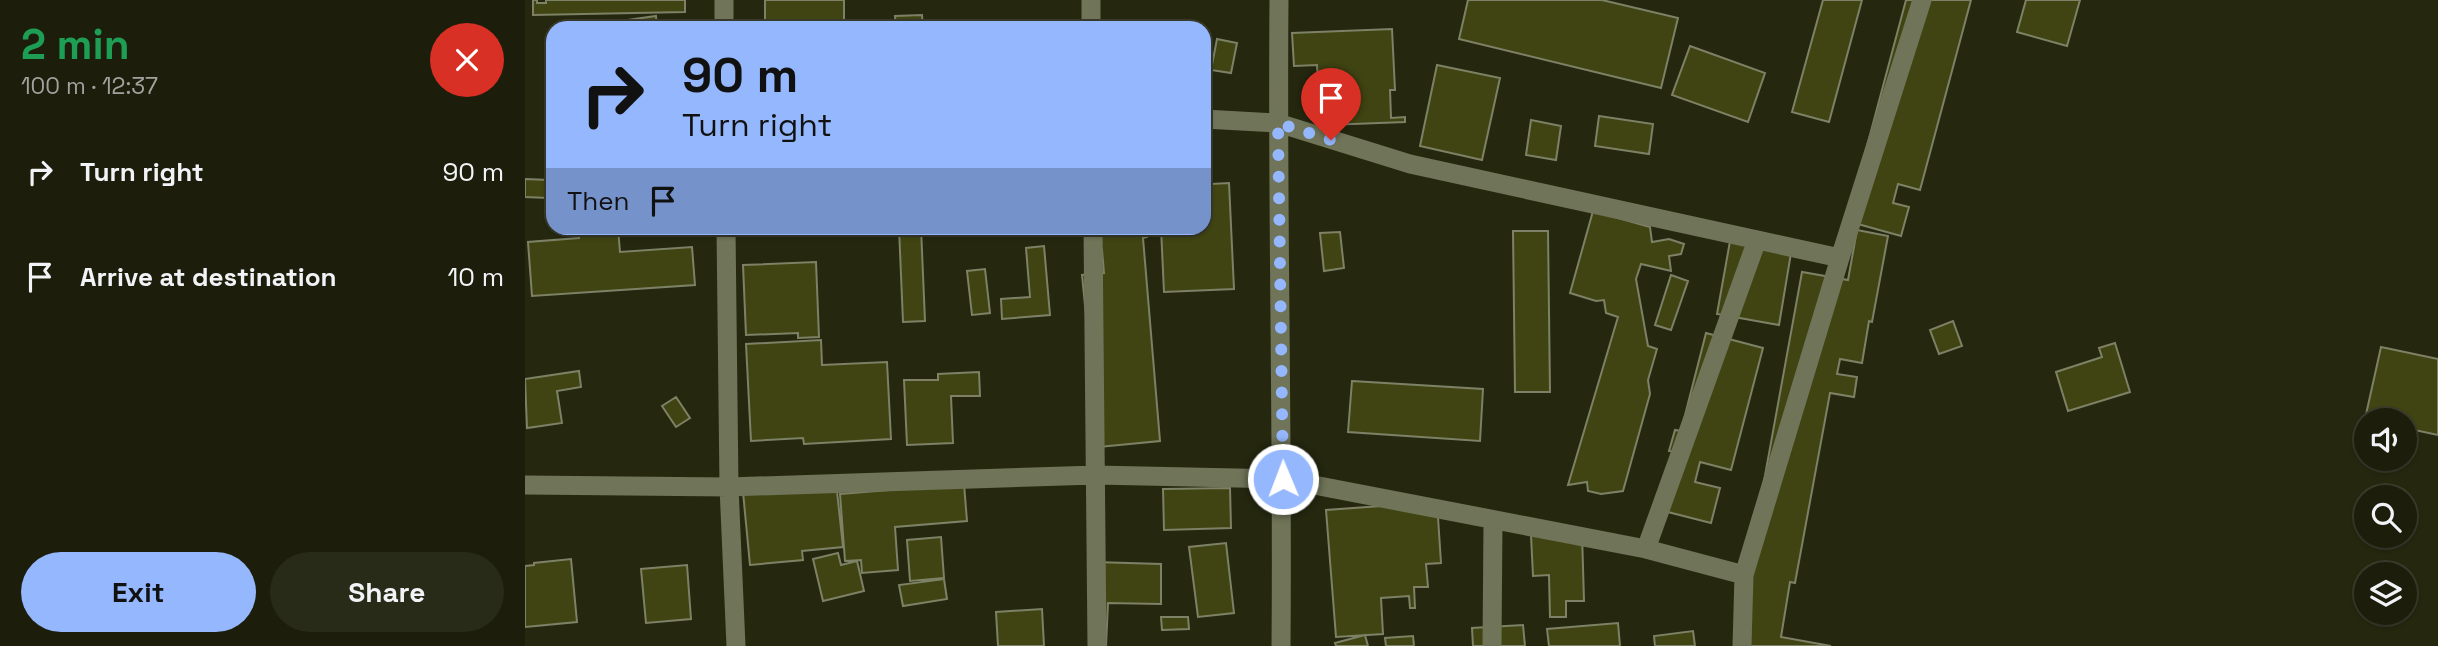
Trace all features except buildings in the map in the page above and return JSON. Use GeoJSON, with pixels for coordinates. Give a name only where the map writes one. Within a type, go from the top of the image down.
{"type":"FeatureCollection","features":[{"type":"Feature","properties":{"kind":"street"},"geometry":{"type":"LineString","coordinates":[[724,0],[724,21]]}},
{"type":"Feature","properties":{"kind":"street"},"geometry":{"type":"LineString","coordinates":[[1091,0],[1091,21]]}},
{"type":"Feature","properties":{"kind":"street"},"geometry":{"type":"LineString","coordinates":[[1279,0],[1283,479],[1281,646]]}},
{"type":"Feature","properties":{"kind":"street"},"geometry":{"type":"LineString","coordinates":[[1742,646],[1744,575],[1922,0]]}},
{"type":"Feature","properties":{"kind":"street"},"geometry":{"type":"LineString","coordinates":[[1211,119],[1278,123],[1410,164],[1840,258]]}},
{"type":"Feature","properties":{"kind":"street"},"geometry":{"type":"LineString","coordinates":[[726,235],[729,487],[736,646]]}},
{"type":"Feature","properties":{"kind":"street"},"geometry":{"type":"LineString","coordinates":[[1093,235],[1097,646]]}},
{"type":"Feature","properties":{"kind":"street"},"geometry":{"type":"LineString","coordinates":[[1646,549],[1757,240]]}},
{"type":"Feature","properties":{"kind":"street"},"geometry":{"type":"LineString","coordinates":[[525,485],[729,487],[1096,475],[1283,479],[1646,549],[1744,575]]}},
{"type":"Feature","properties":{"kind":"street"},"geometry":{"type":"LineString","coordinates":[[1492,646],[1493,521]]}},
{"type":"Feature","properties":{"kind":"route"},"geometry":{"type":"LineString","coordinates":[[1283,479],[1278,123],[1331,140]]}}]}
